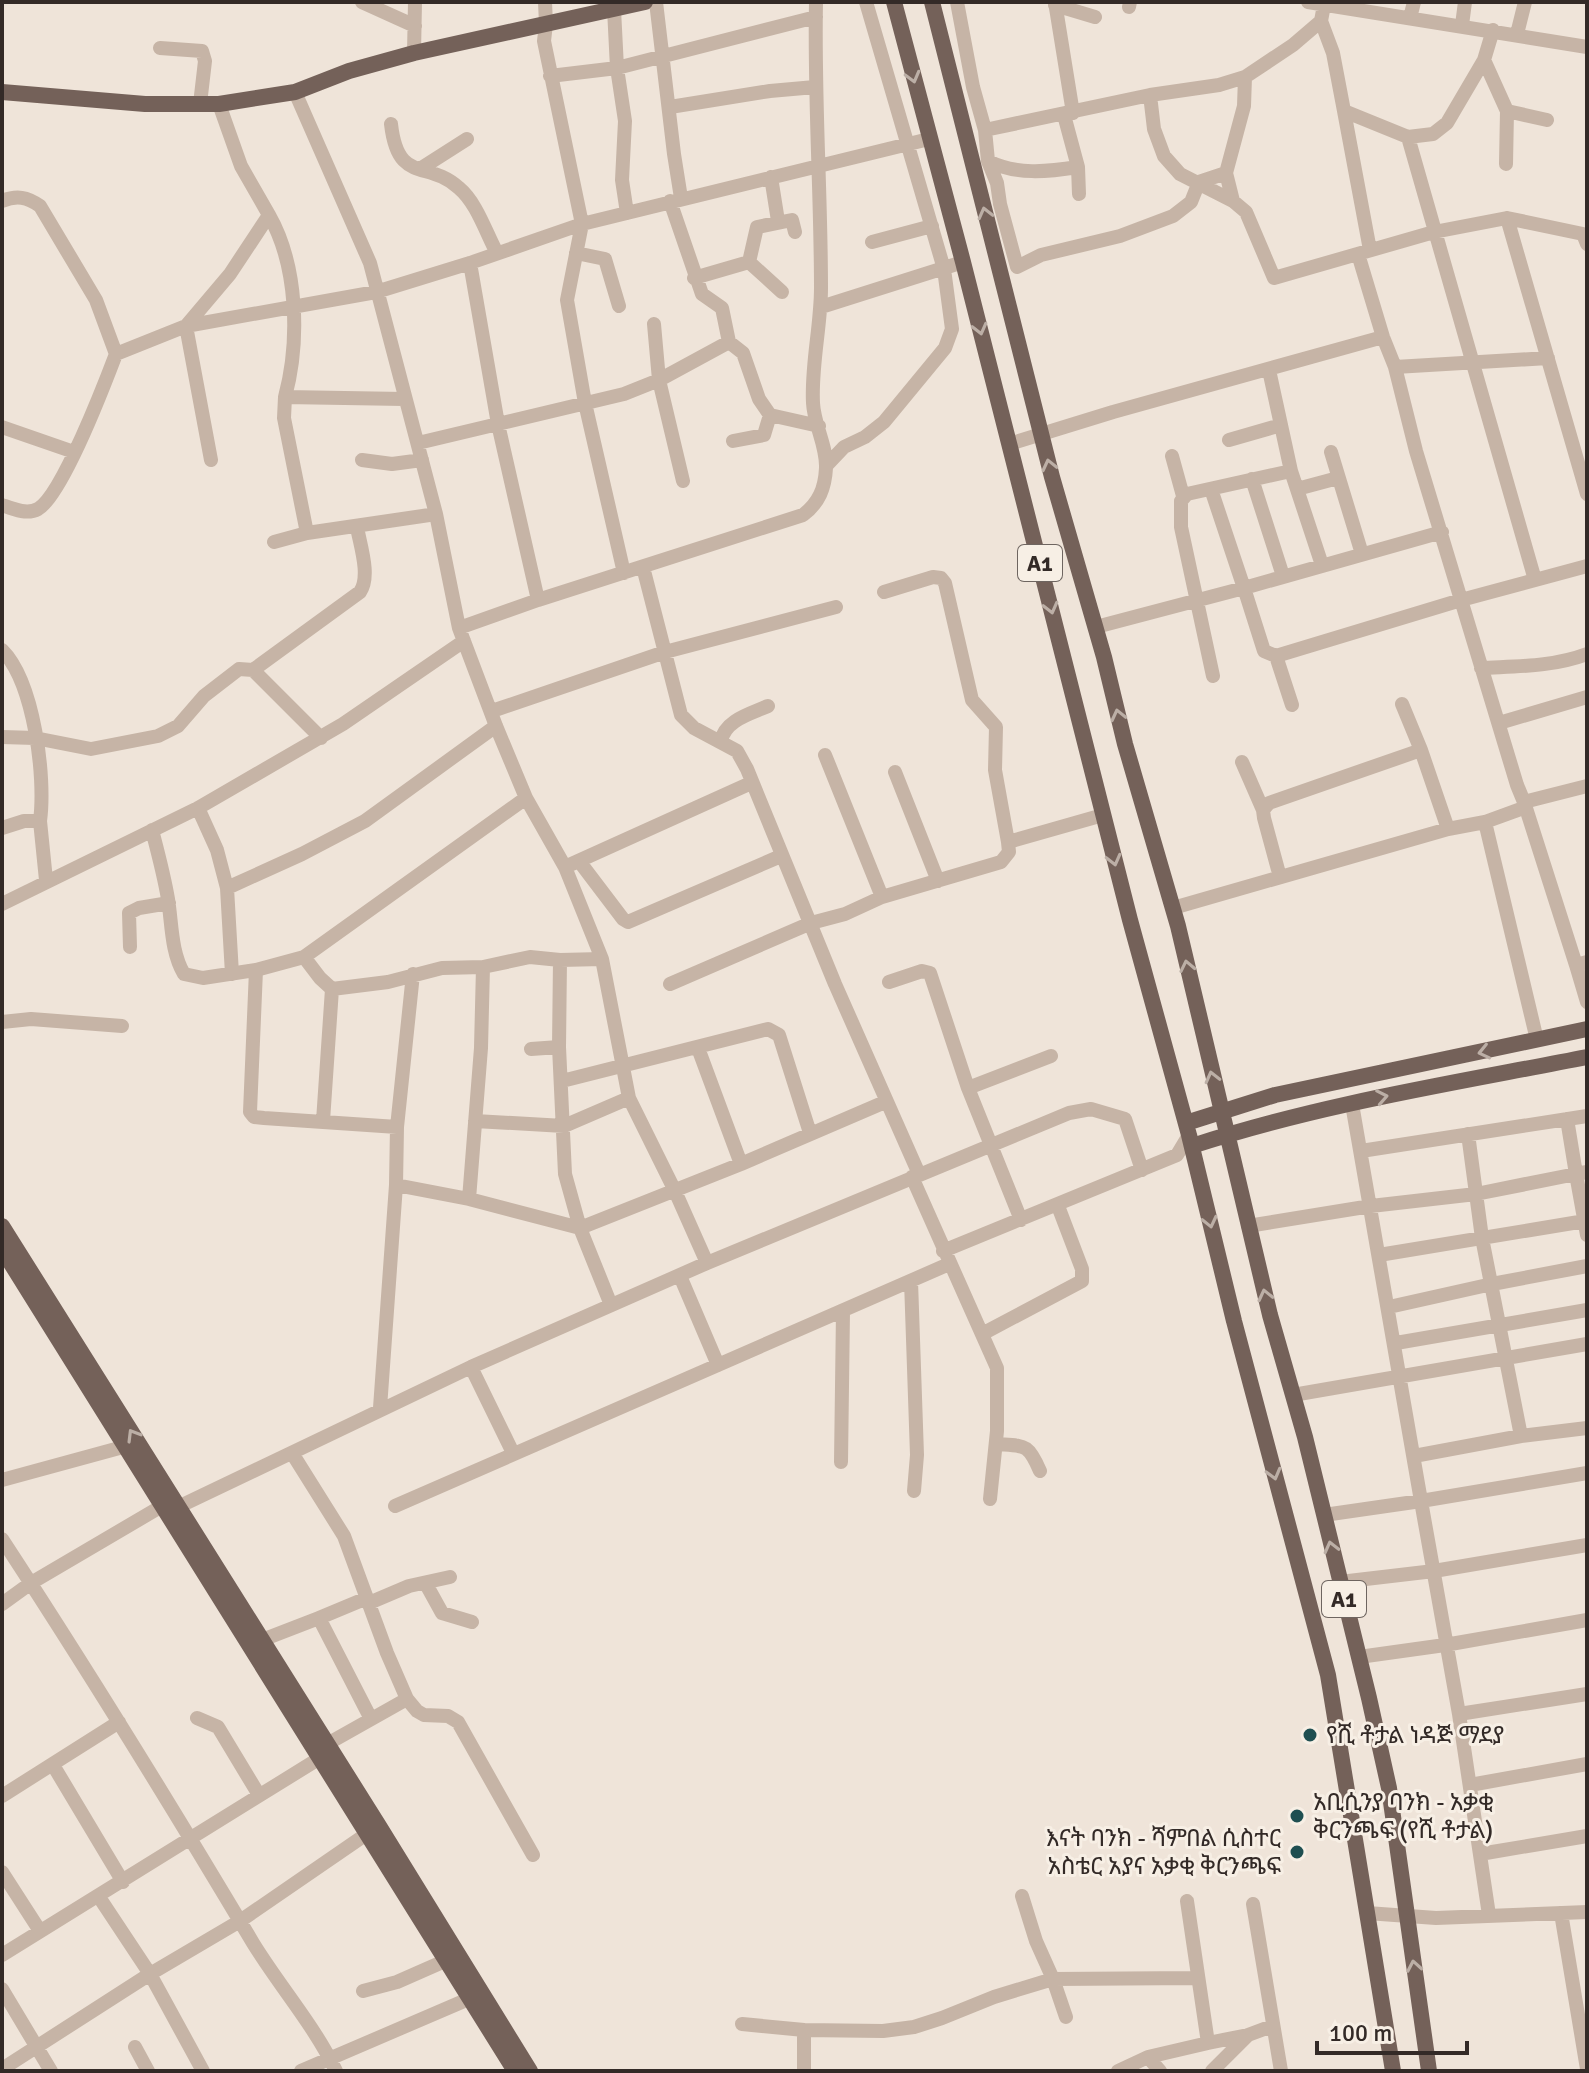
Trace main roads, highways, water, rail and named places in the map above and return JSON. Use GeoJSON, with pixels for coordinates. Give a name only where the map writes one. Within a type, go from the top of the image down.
{"type":"FeatureCollection","features":[{"type":"Feature","properties":{"kind":"main road"},"geometry":{"type":"LineString","coordinates":[[2,92],[145,104],[219,104],[295,92],[349,71],[414,53],[645,2]]}},
{"type":"Feature","properties":{"kind":"main road","name":"A1"},"geometry":{"type":"LineString","coordinates":[[894,2],[1144,977],[1189,1135],[1234,1321],[1328,1675],[1393,2071]]}},
{"type":"Feature","properties":{"kind":"main road","name":"A1"},"geometry":{"type":"LineString","coordinates":[[932,2],[1052,477],[1173,908],[1270,1315],[1359,1657],[1389,1788],[1429,2071]]}},
{"type":"Feature","properties":{"kind":"main road"},"geometry":{"type":"LineString","coordinates":[[1189,1135],[1221,1113],[1275,1095],[1587,1029]]}},
{"type":"Feature","properties":{"kind":"main road"},"geometry":{"type":"LineString","coordinates":[[1189,1135],[1226,1135],[1352,1104],[1587,1057]]}},
{"type":"Feature","properties":{"kind":"main road"},"geometry":{"type":"LineString","coordinates":[[2,1226],[170,1506],[530,2071]]}},
{"type":"Feature","properties":{"kind":"main road"},"geometry":{"type":"LineString","coordinates":[[2,1249],[123,1447],[170,1506],[262,1640],[368,1833],[515,2071]]}},
{"type":"Feature","properties":{"kind":"place","name":"የሺ ቶታል ነዳጅ ማደያ"},"geometry":{"type":"Point","coordinates":[1310,1735]}},
{"type":"Feature","properties":{"kind":"place","name":"አቢሲንያ ባንክ - አቃቂ ቅርንጫፍ (የሺ ቶታል)"},"geometry":{"type":"Point","coordinates":[1297,1816]}},
{"type":"Feature","properties":{"kind":"place","name":"እናት ባንክ - ሻምበል ሲስተር አስቴር አያና አቃቂ ቅርንጫፍ"},"geometry":{"type":"Point","coordinates":[1297,1852]}}]}
